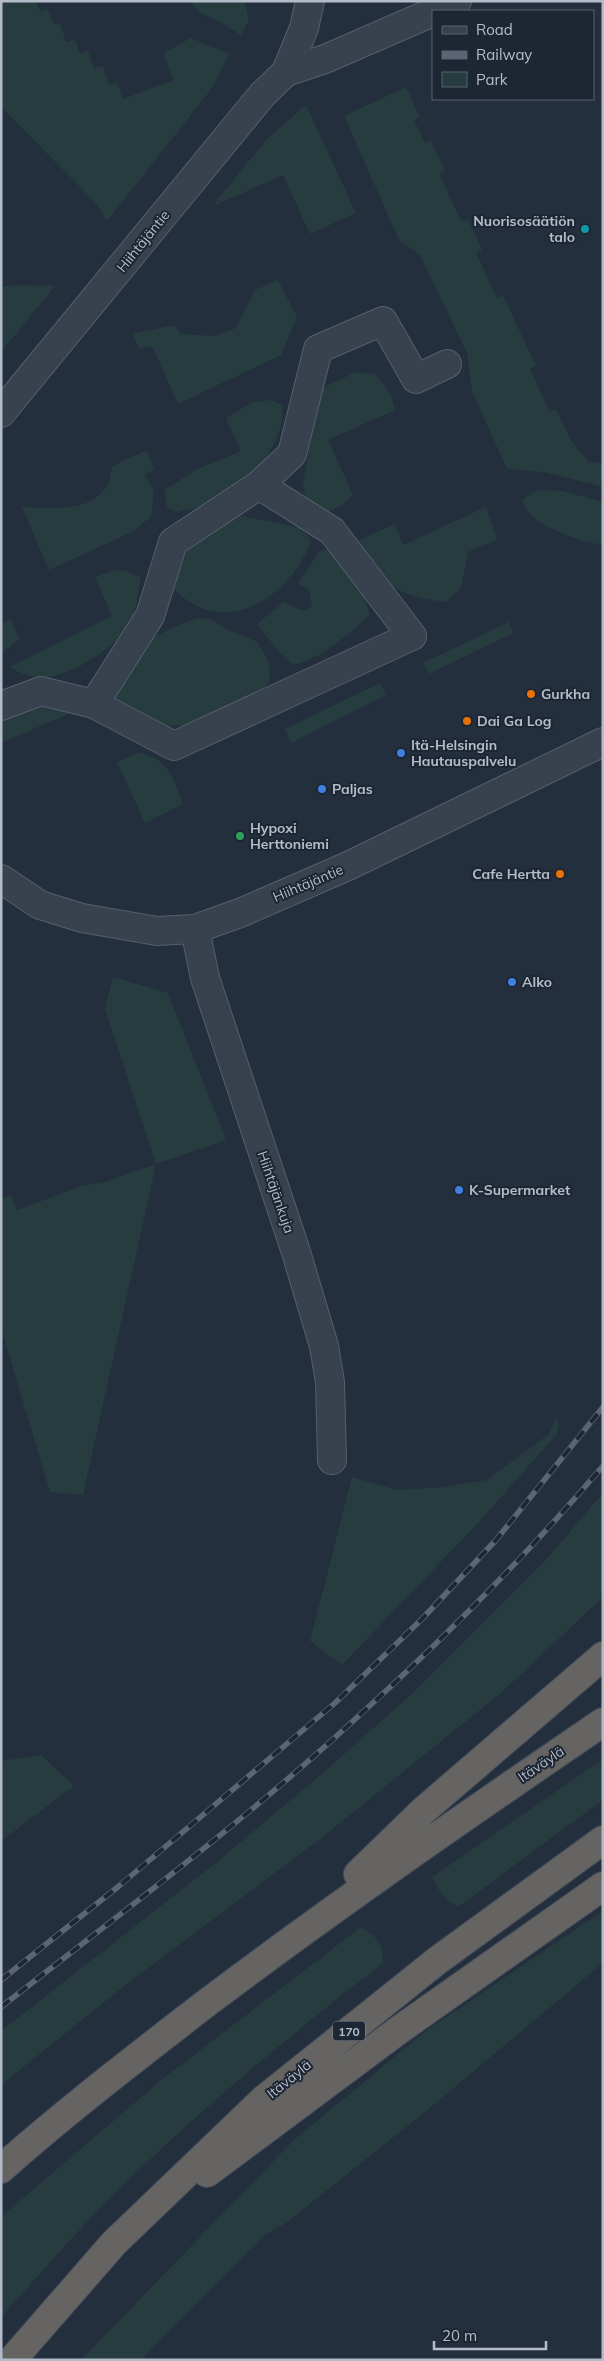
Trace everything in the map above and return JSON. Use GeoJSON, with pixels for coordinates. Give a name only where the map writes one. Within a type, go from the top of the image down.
{"type":"FeatureCollection","features":[{"type":"Feature","properties":{"kind":"highway"},"geometry":{"type":"LineString","coordinates":[[291,1939],[424,1810],[603,1656]]}},
{"type":"Feature","properties":{"kind":"highway","name":"Itäväylä"},"geometry":{"type":"LineString","coordinates":[[1,2169],[42,2132],[291,1939],[384,1872],[603,1722]]}},
{"type":"Feature","properties":{"kind":"highway","name":"Itäväylä"},"geometry":{"type":"LineString","coordinates":[[12,2360],[114,2243],[263,2100],[438,1960],[603,1840]]}},
{"type":"Feature","properties":{"kind":"highway"},"geometry":{"type":"LineString","coordinates":[[114,2243],[399,2030],[603,1886]]}},
{"type":"Feature","properties":{"kind":"highway"},"geometry":{"type":"LineString","coordinates":[[1,2164],[42,2132]]}},
{"type":"Feature","properties":{"kind":"street","name":"Hiihtäjäntie"},"geometry":{"type":"LineString","coordinates":[[1,413],[262,95],[286,72],[304,28],[310,1]]}},
{"type":"Feature","properties":{"kind":"street","name":"Hiihtäjäntie"},"geometry":{"type":"LineString","coordinates":[[437,10],[457,1]]}},
{"type":"Feature","properties":{"kind":"street","name":"Hiihtäjäntie"},"geometry":{"type":"LineString","coordinates":[[286,72],[325,59],[432,12]]}},
{"type":"Feature","properties":{"kind":"street"},"geometry":{"type":"LineString","coordinates":[[94,704],[150,616],[173,542],[259,485],[292,454],[318,349],[383,320],[416,379],[447,364]]}},
{"type":"Feature","properties":{"kind":"street"},"geometry":{"type":"LineString","coordinates":[[1,706],[41,691],[94,704],[174,746],[412,636],[332,531],[259,485]]}},
{"type":"Feature","properties":{"kind":"street","name":"Hiihtäjäntie"},"geometry":{"type":"LineString","coordinates":[[1,879],[40,905],[82,918],[157,931],[195,929],[240,913],[348,866],[603,742]]}},
{"type":"Feature","properties":{"kind":"street","name":"Hiihtäjänkuja"},"geometry":{"type":"LineString","coordinates":[[195,929],[205,978],[296,1252],[324,1346],[330,1382],[332,1460]]}},
{"type":"Feature","properties":{"kind":"green space"},"geometry":{"type":"Polygon","coordinates":[[[1,1],[36,1],[40,11],[48,9],[54,25],[60,23],[66,42],[75,39],[80,54],[88,51],[94,69],[103,66],[109,85],[117,82],[123,99],[173,80],[164,53],[191,38],[230,54],[209,92],[107,221],[95,202],[1,107],[1,1]]]}},
{"type":"Feature","properties":{"kind":"green space"},"geometry":{"type":"Polygon","coordinates":[[[190,1],[244,1],[249,20],[241,35],[213,18],[200,13],[190,1]]]}},
{"type":"Feature","properties":{"kind":"green space"},"geometry":{"type":"Polygon","coordinates":[[[406,87],[420,117],[414,120],[425,143],[431,140],[445,171],[439,174],[461,221],[468,219],[482,250],[476,253],[497,298],[503,295],[536,366],[530,369],[550,412],[556,409],[572,442],[589,462],[603,463],[603,487],[544,472],[507,469],[472,391],[467,353],[420,255],[399,240],[344,116],[406,87]]]}},
{"type":"Feature","properties":{"kind":"green space"},"geometry":{"type":"Polygon","coordinates":[[[306,105],[356,213],[310,234],[283,175],[216,205],[214,204],[267,139],[306,105]]]}},
{"type":"Feature","properties":{"kind":"green space"},"geometry":{"type":"Polygon","coordinates":[[[278,280],[297,317],[281,355],[178,404],[152,346],[139,349],[133,334],[174,326],[181,334],[213,336],[236,328],[255,290],[278,280]]]}},
{"type":"Feature","properties":{"kind":"green space"},"geometry":{"type":"Polygon","coordinates":[[[18,285],[55,286],[1,352],[1,287],[18,285]]]}},
{"type":"Feature","properties":{"kind":"green space"},"geometry":{"type":"Polygon","coordinates":[[[356,372],[375,374],[391,395],[395,410],[328,440],[353,495],[339,507],[326,512],[307,501],[303,486],[317,398],[325,387],[356,372]]]}},
{"type":"Feature","properties":{"kind":"green space"},"geometry":{"type":"Polygon","coordinates":[[[271,400],[283,406],[281,423],[276,439],[258,467],[233,489],[203,506],[176,512],[167,507],[164,490],[198,469],[241,451],[226,418],[253,402],[271,400]]]}},
{"type":"Feature","properties":{"kind":"green space"},"geometry":{"type":"Polygon","coordinates":[[[147,450],[154,469],[145,475],[154,492],[151,517],[130,533],[49,570],[22,507],[56,508],[89,502],[106,488],[112,466],[147,450]]]}},
{"type":"Feature","properties":{"kind":"green space"},"geometry":{"type":"Polygon","coordinates":[[[537,490],[563,491],[603,502],[603,545],[556,531],[534,517],[522,500],[537,490]]]}},
{"type":"Feature","properties":{"kind":"green space"},"geometry":{"type":"Polygon","coordinates":[[[486,507],[497,540],[468,552],[461,588],[446,602],[414,596],[392,585],[383,578],[353,543],[395,524],[403,545],[486,507]]]}},
{"type":"Feature","properties":{"kind":"green space"},"geometry":{"type":"Polygon","coordinates":[[[231,514],[298,527],[307,534],[311,542],[300,563],[286,581],[270,596],[251,607],[231,612],[211,611],[191,603],[171,586],[173,566],[187,546],[231,514]]]}},
{"type":"Feature","properties":{"kind":"green space"},"geometry":{"type":"Polygon","coordinates":[[[331,549],[355,580],[364,597],[370,616],[322,653],[302,663],[292,664],[279,652],[257,624],[284,602],[301,610],[312,607],[309,590],[298,584],[320,550],[331,549]]]}},
{"type":"Feature","properties":{"kind":"green space"},"geometry":{"type":"Polygon","coordinates":[[[116,570],[141,577],[133,617],[117,640],[94,658],[68,672],[56,676],[31,676],[10,667],[112,616],[95,577],[116,570]]]}},
{"type":"Feature","properties":{"kind":"green space"},"geometry":{"type":"Polygon","coordinates":[[[200,618],[212,620],[226,629],[258,642],[269,663],[270,681],[258,695],[190,725],[169,726],[116,704],[115,695],[151,638],[188,621],[200,618]]]}},
{"type":"Feature","properties":{"kind":"green space"},"geometry":{"type":"Polygon","coordinates":[[[11,619],[19,639],[1,654],[1,624],[11,619]]]}},
{"type":"Feature","properties":{"kind":"green space"},"geometry":{"type":"Polygon","coordinates":[[[509,622],[513,633],[429,674],[423,663],[509,622]]]}},
{"type":"Feature","properties":{"kind":"green space"},"geometry":{"type":"Polygon","coordinates":[[[380,683],[386,695],[291,743],[285,729],[380,683]]]}},
{"type":"Feature","properties":{"kind":"green space"},"geometry":{"type":"Polygon","coordinates":[[[46,706],[64,707],[71,713],[1,743],[1,721],[3,719],[46,706]]]}},
{"type":"Feature","properties":{"kind":"green space"},"geometry":{"type":"Polygon","coordinates":[[[139,752],[158,760],[164,765],[172,777],[183,804],[145,823],[117,762],[139,752]]]}},
{"type":"Feature","properties":{"kind":"green space"},"geometry":{"type":"Polygon","coordinates":[[[113,977],[168,993],[226,1140],[156,1164],[105,1009],[113,977]]]}},
{"type":"Feature","properties":{"kind":"green space"},"geometry":{"type":"Polygon","coordinates":[[[156,1164],[83,1495],[50,1492],[1,1328],[1,1198],[11,1195],[17,1210],[82,1186],[108,1181],[156,1164]]]}},
{"type":"Feature","properties":{"kind":"green space"},"geometry":{"type":"Polygon","coordinates":[[[558,1414],[557,1434],[478,1523],[342,1665],[310,1641],[352,1477],[397,1490],[444,1487],[487,1480],[549,1434],[558,1414]]]}},
{"type":"Feature","properties":{"kind":"green space"},"geometry":{"type":"Polygon","coordinates":[[[603,1493],[603,1597],[501,1693],[320,1839],[123,1987],[1,2085],[1,2031],[217,1862],[324,1772],[415,1691],[544,1562],[603,1493]]]}},
{"type":"Feature","properties":{"kind":"green space"},"geometry":{"type":"Polygon","coordinates":[[[41,1755],[74,1786],[1,1841],[1,1761],[41,1755]]]}},
{"type":"Feature","properties":{"kind":"green space"},"geometry":{"type":"Polygon","coordinates":[[[603,1759],[603,1800],[458,1907],[442,1894],[432,1877],[603,1759]]]}},
{"type":"Feature","properties":{"kind":"green space"},"geometry":{"type":"Polygon","coordinates":[[[603,1911],[603,1963],[425,2112],[286,2223],[263,2236],[141,2360],[81,2360],[295,2139],[427,2030],[603,1911]]]}},
{"type":"Feature","properties":{"kind":"green space"},"geometry":{"type":"Polygon","coordinates":[[[361,1927],[372,1934],[381,1945],[383,1963],[262,2060],[144,2165],[72,2238],[1,2317],[1,2217],[160,2081],[361,1927]]]}},
{"type":"Feature","properties":{"kind":"railway"},"geometry":{"type":"LineString","coordinates":[[1,1980],[119,1886],[335,1703],[423,1618],[496,1540],[603,1407]]}},
{"type":"Feature","properties":{"kind":"railway"},"geometry":{"type":"LineString","coordinates":[[1,2007],[224,1832],[310,1760],[418,1661],[482,1598],[603,1466]]}},
{"type":"Feature","properties":{"kind":"place","name":"Nuorisosäätiön talo"},"geometry":{"type":"Point","coordinates":[585,229]}},
{"type":"Feature","properties":{"kind":"place","name":"Gurkha"},"geometry":{"type":"Point","coordinates":[531,694]}},
{"type":"Feature","properties":{"kind":"place","name":"Dai Ga Log"},"geometry":{"type":"Point","coordinates":[467,721]}},
{"type":"Feature","properties":{"kind":"place","name":"Itä-Helsingin Hautauspalvelu"},"geometry":{"type":"Point","coordinates":[401,753]}},
{"type":"Feature","properties":{"kind":"place","name":"Paljas"},"geometry":{"type":"Point","coordinates":[322,789]}},
{"type":"Feature","properties":{"kind":"place","name":"Hypoxi Herttoniemi"},"geometry":{"type":"Point","coordinates":[240,836]}},
{"type":"Feature","properties":{"kind":"place","name":"Cafe Hertta"},"geometry":{"type":"Point","coordinates":[560,874]}},
{"type":"Feature","properties":{"kind":"place","name":"Alko"},"geometry":{"type":"Point","coordinates":[512,982]}},
{"type":"Feature","properties":{"kind":"place","name":"K-Supermarket"},"geometry":{"type":"Point","coordinates":[459,1190]}}]}
